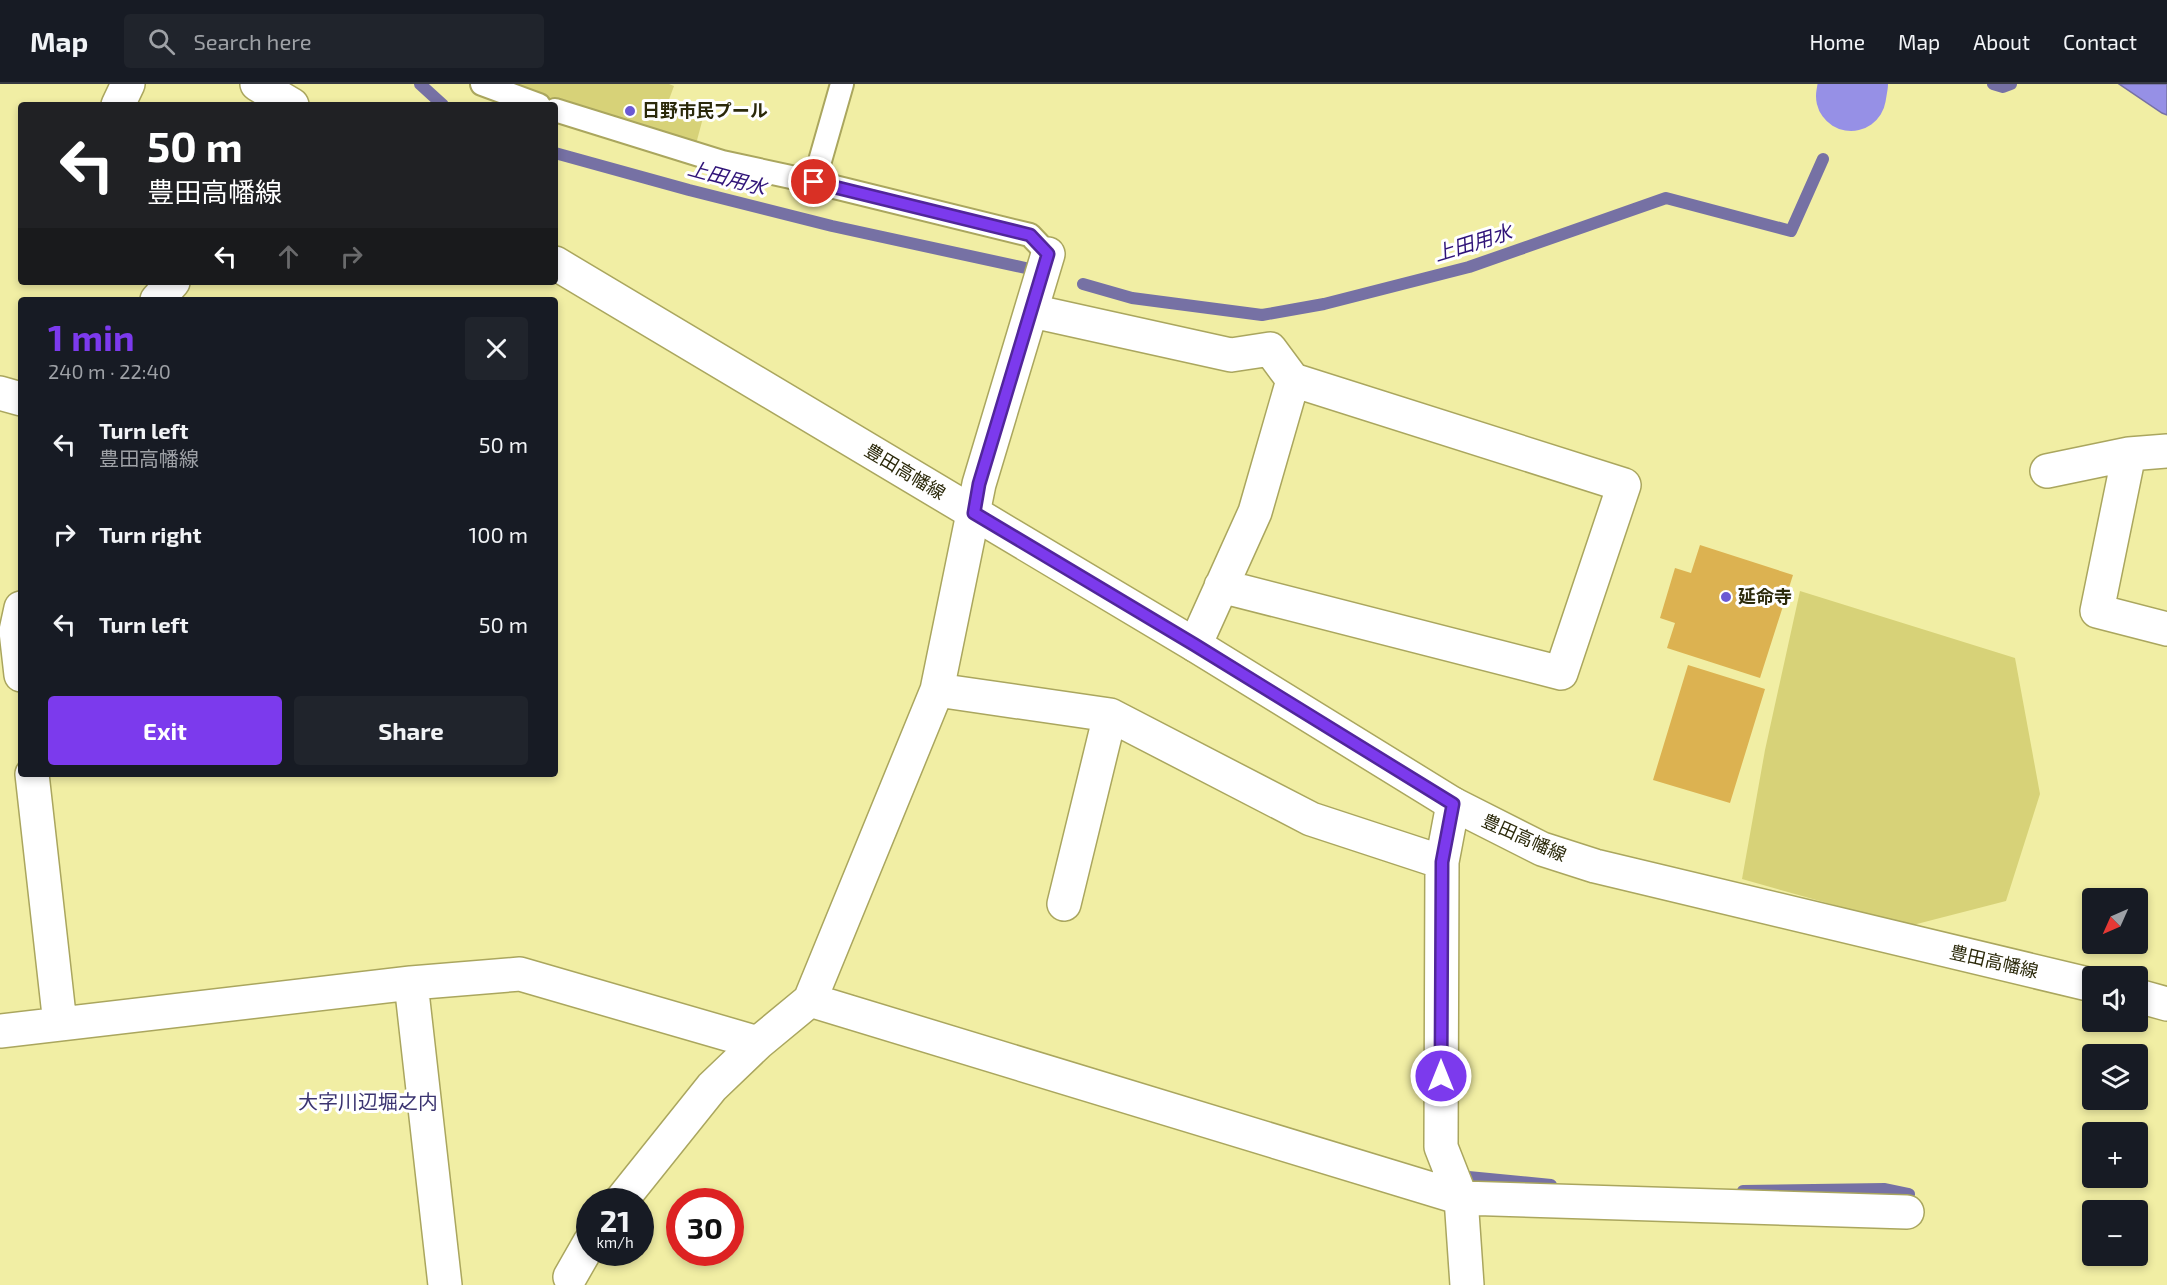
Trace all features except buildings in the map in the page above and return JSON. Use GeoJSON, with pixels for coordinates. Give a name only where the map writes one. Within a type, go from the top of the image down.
{"type":"FeatureCollection","features":[{"type":"Feature","properties":{"kind":"street"},"geometry":{"type":"LineString","coordinates":[[119,102],[128,84]]}},
{"type":"Feature","properties":{"kind":"street"},"geometry":{"type":"LineString","coordinates":[[631,1188],[712,1087],[758,1043],[810,1000],[937,690],[979,484],[1048,254]]}},
{"type":"Feature","properties":{"kind":"street","name":"豊田高幡線"},"geometry":{"type":"LineString","coordinates":[[558,265],[1195,645],[1453,804],[1542,849],[1594,867],[2082,983]]}},
{"type":"Feature","properties":{"kind":"street"},"geometry":{"type":"LineString","coordinates":[[160,297],[170,285]]}},
{"type":"Feature","properties":{"kind":"street"},"geometry":{"type":"LineString","coordinates":[[1032,311],[1232,355],[1270,350],[1293,380],[1624,485],[1561,673],[1221,586]]}},
{"type":"Feature","properties":{"kind":"street"},"geometry":{"type":"LineString","coordinates":[[1195,645],[1255,512],[1293,380]]}},
{"type":"Feature","properties":{"kind":"street"},"geometry":{"type":"LineString","coordinates":[[0,393],[18,398]]}},
{"type":"Feature","properties":{"kind":"street"},"geometry":{"type":"LineString","coordinates":[[2047,471],[2128,454],[2167,451]]}},
{"type":"Feature","properties":{"kind":"street"},"geometry":{"type":"LineString","coordinates":[[2128,454],[2097,611],[2167,629]]}},
{"type":"Feature","properties":{"kind":"street"},"geometry":{"type":"LineString","coordinates":[[18,622],[16,631],[18,649]]}},
{"type":"Feature","properties":{"kind":"street"},"geometry":{"type":"LineString","coordinates":[[937,690],[1110,715],[1311,819],[1442,862]]}},
{"type":"Feature","properties":{"kind":"street"},"geometry":{"type":"LineString","coordinates":[[1064,904],[1110,715]]}},
{"type":"Feature","properties":{"kind":"street"},"geometry":{"type":"LineString","coordinates":[[32,777],[60,1024]]}},
{"type":"Feature","properties":{"kind":"street"},"geometry":{"type":"LineString","coordinates":[[1453,804],[1442,862],[1441,1147],[1461,1198],[1467,1285]]}},
{"type":"Feature","properties":{"kind":"street"},"geometry":{"type":"LineString","coordinates":[[0,1031],[411,983],[520,974],[758,1043]]}},
{"type":"Feature","properties":{"kind":"street"},"geometry":{"type":"LineString","coordinates":[[411,983],[445,1285]]}},
{"type":"Feature","properties":{"kind":"street"},"geometry":{"type":"LineString","coordinates":[[2148,999],[2167,1004]]}},
{"type":"Feature","properties":{"kind":"street"},"geometry":{"type":"LineString","coordinates":[[810,1000],[1461,1198],[1907,1212]]}},
{"type":"Feature","properties":{"kind":"street"},"geometry":{"type":"LineString","coordinates":[[570,1277],[576,1266]]}},
{"type":"Feature","properties":{"kind":"lane"},"geometry":{"type":"LineString","coordinates":[[482,84],[531,102]]}},
{"type":"Feature","properties":{"kind":"lane"},"geometry":{"type":"LineString","coordinates":[[814,182],[842,84]]}},
{"type":"Feature","properties":{"kind":"lane"},"geometry":{"type":"LineString","coordinates":[[558,111],[722,162],[1030,235],[1048,254]]}},
{"type":"Feature","properties":{"kind":"shaded area","name":"日野市民プール"},"geometry":{"type":"Polygon","coordinates":[[[491,84],[669,84],[674,86],[667,105],[704,114],[696,144],[491,84]]]}},
{"type":"Feature","properties":{"kind":"shaded area"},"geometry":{"type":"Polygon","coordinates":[[[2119,84],[2167,84],[2167,115],[2162,113],[2119,84]]]}},
{"type":"Feature","properties":{"kind":"shaded area"},"geometry":{"type":"Polygon","coordinates":[[[1800,591],[2015,658],[2040,794],[2006,901],[1909,926],[1742,879],[1765,750],[1800,591]]]}},
{"type":"Feature","properties":{"kind":"waterway","name":"上田用水"},"geometry":{"type":"LineString","coordinates":[[420,84],[440,102]]}},
{"type":"Feature","properties":{"kind":"waterway","name":"上田用水"},"geometry":{"type":"LineString","coordinates":[[1851,96],[1853,84]]}},
{"type":"Feature","properties":{"kind":"waterway","name":"上田用水"},"geometry":{"type":"LineString","coordinates":[[1844,110],[1859,84]]}},
{"type":"Feature","properties":{"kind":"waterway","name":"上田用水"},"geometry":{"type":"LineString","coordinates":[[1993,84],[2003,87],[2011,84]]}},
{"type":"Feature","properties":{"kind":"waterway","name":"上田用水"},"geometry":{"type":"LineString","coordinates":[[558,154],[832,226],[1030,269]]}},
{"type":"Feature","properties":{"kind":"waterway","name":"上田用水"},"geometry":{"type":"LineString","coordinates":[[1083,284],[1132,298],[1262,315],[1324,304],[1469,267],[1666,198],[1791,231],[1823,159]]}},
{"type":"Feature","properties":{"kind":"waterway"},"geometry":{"type":"LineString","coordinates":[[1458,1176],[1551,1185]]}},
{"type":"Feature","properties":{"kind":"waterway"},"geometry":{"type":"LineString","coordinates":[[1743,1191],[1885,1189],[1909,1194]]}},
{"type":"Feature","properties":{"kind":"place","name":"日野市民プール"},"geometry":{"type":"Point","coordinates":[630,111]}},
{"type":"Feature","properties":{"kind":"place","name":"延命寺"},"geometry":{"type":"Point","coordinates":[1726,597]}},
{"type":"Feature","properties":{"kind":"district","name":"大字川辺堀之内"},"geometry":{"type":"Point","coordinates":[368,1102]}},
{"type":"Feature","properties":{"kind":"route"},"geometry":{"type":"LineString","coordinates":[[814,182],[1030,235],[1048,254],[979,484],[974,513],[1195,645],[1453,804],[1442,862],[1441,1076]]}}]}
